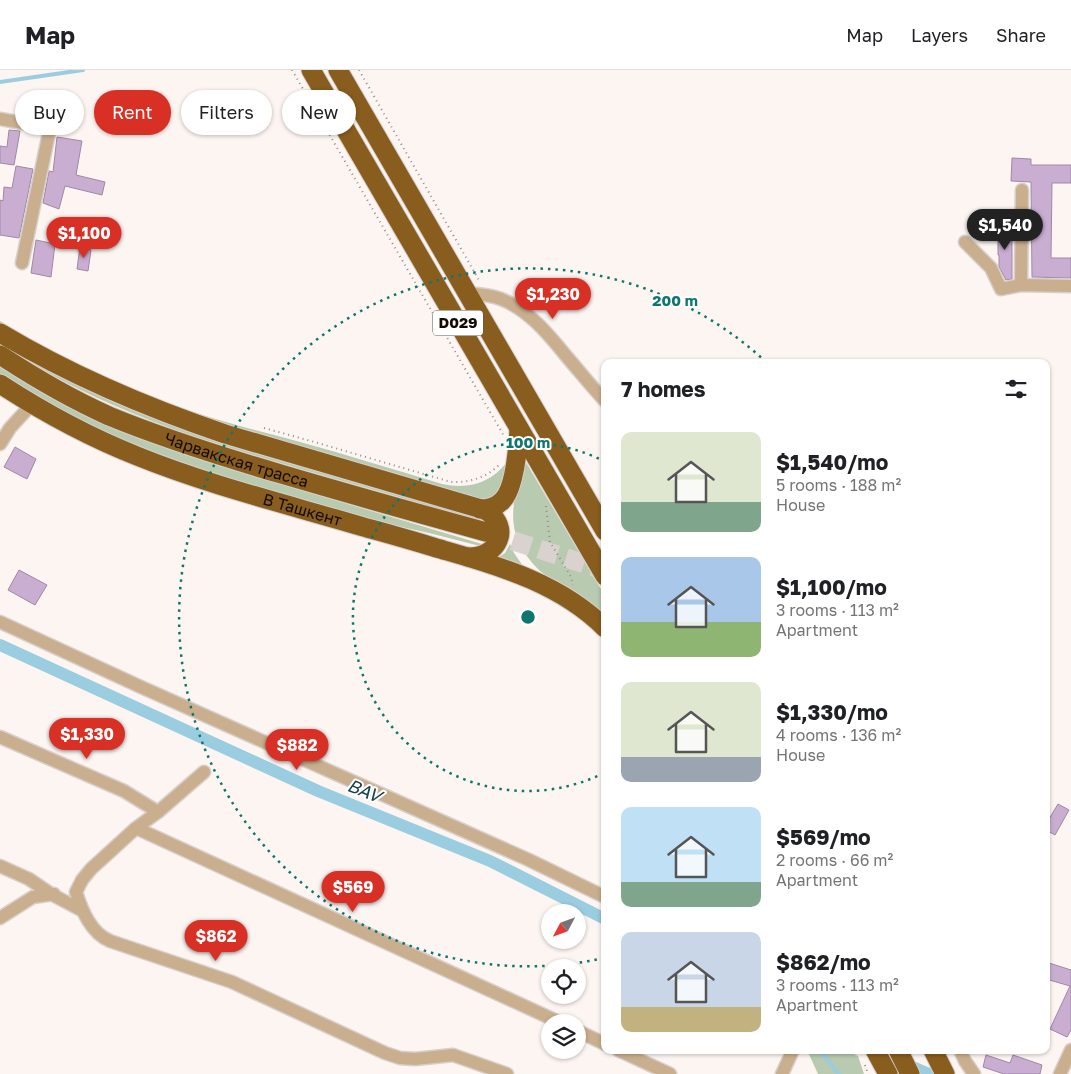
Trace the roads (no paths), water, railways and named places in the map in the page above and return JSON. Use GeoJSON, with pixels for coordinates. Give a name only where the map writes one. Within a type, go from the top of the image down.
{"type":"FeatureCollection","features":[{"type":"Feature","properties":{"kind":"highway","name":"D029"},"geometry":{"type":"LineString","coordinates":[[311,70],[512,433],[601,570]]}},
{"type":"Feature","properties":{"kind":"highway","name":"D029"},"geometry":{"type":"LineString","coordinates":[[338,70],[601,524]]}},
{"type":"Feature","properties":{"kind":"highway"},"geometry":{"type":"LineString","coordinates":[[0,333],[78,376],[185,421],[490,513],[496,521],[499,530],[499,540],[487,554],[468,557]]}},
{"type":"Feature","properties":{"kind":"highway","name":"Чарвакская трасса"},"geometry":{"type":"LineString","coordinates":[[0,355],[81,402],[155,434],[266,470],[486,532]]}},
{"type":"Feature","properties":{"kind":"highway","name":"В Ташкент"},"geometry":{"type":"LineString","coordinates":[[0,384],[58,418],[136,456],[228,487],[468,557],[529,579],[568,599],[601,625]]}},
{"type":"Feature","properties":{"kind":"highway"},"geometry":{"type":"LineString","coordinates":[[480,509],[494,507],[506,496],[517,459],[512,433]]}},
{"type":"Feature","properties":{"kind":"highway"},"geometry":{"type":"LineString","coordinates":[[869,1054],[880,1072]]}},
{"type":"Feature","properties":{"kind":"highway"},"geometry":{"type":"LineString","coordinates":[[900,1054],[910,1074]]}},
{"type":"Feature","properties":{"kind":"highway"},"geometry":{"type":"LineString","coordinates":[[935,1054],[945,1074]]}},
{"type":"Feature","properties":{"kind":"street"},"geometry":{"type":"LineString","coordinates":[[0,119],[50,128],[22,264]]}},
{"type":"Feature","properties":{"kind":"street"},"geometry":{"type":"LineString","coordinates":[[1021,285],[1022,190]]}},
{"type":"Feature","properties":{"kind":"street"},"geometry":{"type":"LineString","coordinates":[[965,242],[991,268],[1001,289],[1021,285],[1071,286]]}},
{"type":"Feature","properties":{"kind":"street"},"geometry":{"type":"LineString","coordinates":[[467,293],[487,294],[502,299],[526,314],[547,333],[601,397]]}},
{"type":"Feature","properties":{"kind":"street"},"geometry":{"type":"LineString","coordinates":[[0,444],[5,426],[32,404]]}},
{"type":"Feature","properties":{"kind":"street"},"geometry":{"type":"LineString","coordinates":[[0,622],[601,894]]}},
{"type":"Feature","properties":{"kind":"street"},"geometry":{"type":"LineString","coordinates":[[0,737],[124,790],[158,812]]}},
{"type":"Feature","properties":{"kind":"street"},"geometry":{"type":"LineString","coordinates":[[204,772],[158,812],[136,828],[91,869],[82,880],[76,892],[83,911],[93,928],[104,938],[232,982],[385,1053],[400,1058],[453,1055],[506,1074]]}},
{"type":"Feature","properties":{"kind":"street"},"geometry":{"type":"LineString","coordinates":[[136,828],[541,1014]]}},
{"type":"Feature","properties":{"kind":"street"},"geometry":{"type":"LineString","coordinates":[[0,866],[29,879],[51,894],[83,911]]}},
{"type":"Feature","properties":{"kind":"street"},"geometry":{"type":"LineString","coordinates":[[0,918],[33,897],[76,892]]}},
{"type":"Feature","properties":{"kind":"street"},"geometry":{"type":"LineString","coordinates":[[586,1035],[601,1042]]}},
{"type":"Feature","properties":{"kind":"street"},"geometry":{"type":"LineString","coordinates":[[1060,1074],[1071,1050]]}},
{"type":"Feature","properties":{"kind":"street"},"geometry":{"type":"LineString","coordinates":[[627,1054],[670,1074]]}},
{"type":"Feature","properties":{"kind":"street"},"geometry":{"type":"LineString","coordinates":[[782,1074],[791,1054]]}},
{"type":"Feature","properties":{"kind":"street"},"geometry":{"type":"LineString","coordinates":[[962,1054],[974,1074]]}},
{"type":"Feature","properties":{"kind":"waterway"},"geometry":{"type":"LineString","coordinates":[[0,82],[83,70]]}},
{"type":"Feature","properties":{"kind":"waterway","name":"BAV"},"geometry":{"type":"LineString","coordinates":[[0,645],[318,791],[490,861],[601,917]]}},
{"type":"Feature","properties":{"kind":"waterway"},"geometry":{"type":"LineString","coordinates":[[824,1054],[839,1074]]}},
{"type":"Feature","properties":{"kind":"waterway","name":"BAV"},"geometry":{"type":"LineString","coordinates":[[882,1054],[929,1074]]}},
{"type":"Feature","properties":{"kind":"tunnel"},"geometry":{"type":"LineString","coordinates":[[486,532],[601,570]]}}]}
